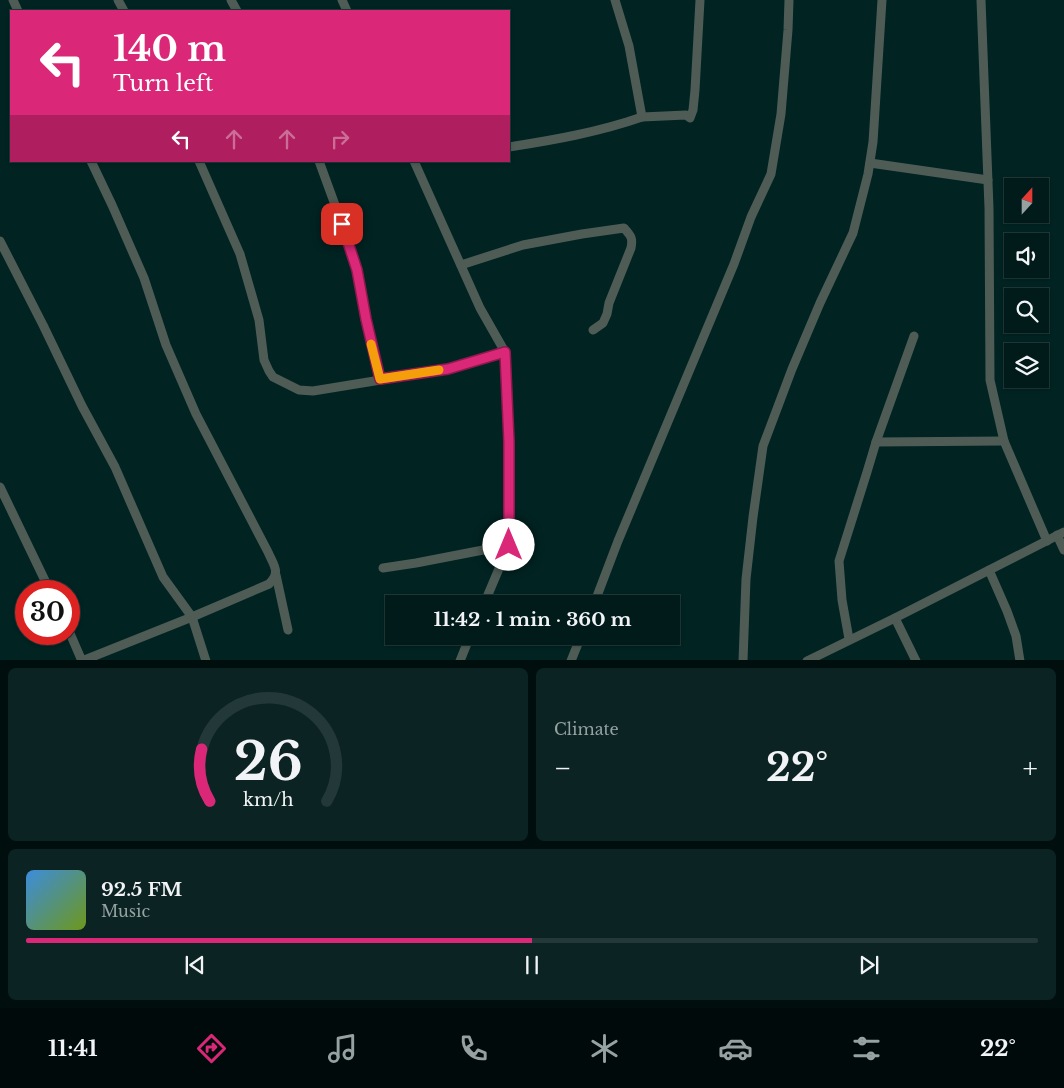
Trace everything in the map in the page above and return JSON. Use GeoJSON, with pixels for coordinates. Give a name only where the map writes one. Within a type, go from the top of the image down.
{"type":"FeatureCollection","features":[{"type":"Feature","properties":{"kind":"street"},"geometry":{"type":"LineString","coordinates":[[615,0],[629,46],[642,117]]}},
{"type":"Feature","properties":{"kind":"street"},"geometry":{"type":"LineString","coordinates":[[510,147],[621,125],[642,117],[686,115],[690,118],[693,110],[695,90],[700,0]]}},
{"type":"Feature","properties":{"kind":"street"},"geometry":{"type":"LineString","coordinates":[[597,595],[618,541],[734,264],[750,217],[772,174],[781,114],[789,0]]}},
{"type":"Feature","properties":{"kind":"street"},"geometry":{"type":"LineString","coordinates":[[743,660],[746,579],[763,446],[792,369],[853,233],[868,174],[873,142],[882,0]]}},
{"type":"Feature","properties":{"kind":"street"},"geometry":{"type":"LineString","coordinates":[[982,0],[990,208],[990,380],[1004,441],[1047,541]]}},
{"type":"Feature","properties":{"kind":"street"},"geometry":{"type":"LineString","coordinates":[[91,162],[144,278],[166,345],[196,414],[276,570],[288,630]]}},
{"type":"Feature","properties":{"kind":"street"},"geometry":{"type":"LineString","coordinates":[[199,162],[240,254],[259,320],[264,360],[273,377],[299,390],[314,391],[448,369],[505,352]]}},
{"type":"Feature","properties":{"kind":"street"},"geometry":{"type":"LineString","coordinates":[[319,162],[357,270],[380,379]]}},
{"type":"Feature","properties":{"kind":"street"},"geometry":{"type":"LineString","coordinates":[[414,162],[480,308],[505,352],[509,442],[509,545],[488,595]]}},
{"type":"Feature","properties":{"kind":"street"},"geometry":{"type":"LineString","coordinates":[[870,163],[988,180]]}},
{"type":"Feature","properties":{"kind":"street"},"geometry":{"type":"LineString","coordinates":[[460,265],[522,245],[624,228],[633,241],[631,248],[609,302],[607,314],[602,323],[593,330]]}},
{"type":"Feature","properties":{"kind":"street"},"geometry":{"type":"LineString","coordinates":[[0,241],[82,406],[115,467],[163,577],[192,617],[206,660]]}},
{"type":"Feature","properties":{"kind":"street"},"geometry":{"type":"LineString","coordinates":[[849,639],[842,600],[839,561],[876,442],[914,336]]}},
{"type":"Feature","properties":{"kind":"street"},"geometry":{"type":"LineString","coordinates":[[876,442],[1004,441]]}},
{"type":"Feature","properties":{"kind":"street"},"geometry":{"type":"LineString","coordinates":[[0,488],[45,580]]}},
{"type":"Feature","properties":{"kind":"street"},"geometry":{"type":"LineString","coordinates":[[807,660],[1061,534],[1064,550]]}},
{"type":"Feature","properties":{"kind":"street"},"geometry":{"type":"LineString","coordinates":[[383,568],[509,545]]}},
{"type":"Feature","properties":{"kind":"street"},"geometry":{"type":"LineString","coordinates":[[989,570],[1016,636],[1020,660]]}},
{"type":"Feature","properties":{"kind":"street"},"geometry":{"type":"LineString","coordinates":[[75,645],[82,660],[192,617],[269,584],[276,576]]}},
{"type":"Feature","properties":{"kind":"street"},"geometry":{"type":"LineString","coordinates":[[895,618],[916,660]]}},
{"type":"Feature","properties":{"kind":"street"},"geometry":{"type":"LineString","coordinates":[[460,660],[466,645]]}},
{"type":"Feature","properties":{"kind":"street"},"geometry":{"type":"LineString","coordinates":[[571,660],[577,645]]}},
{"type":"Feature","properties":{"kind":"slow traffic"},"geometry":{"type":"LineString","coordinates":[[371,344],[380,379],[439,370]]}},
{"type":"Feature","properties":{"kind":"route"},"geometry":{"type":"LineString","coordinates":[[342,224],[357,270],[380,379],[448,369],[505,352],[509,442],[509,545]]}}]}
